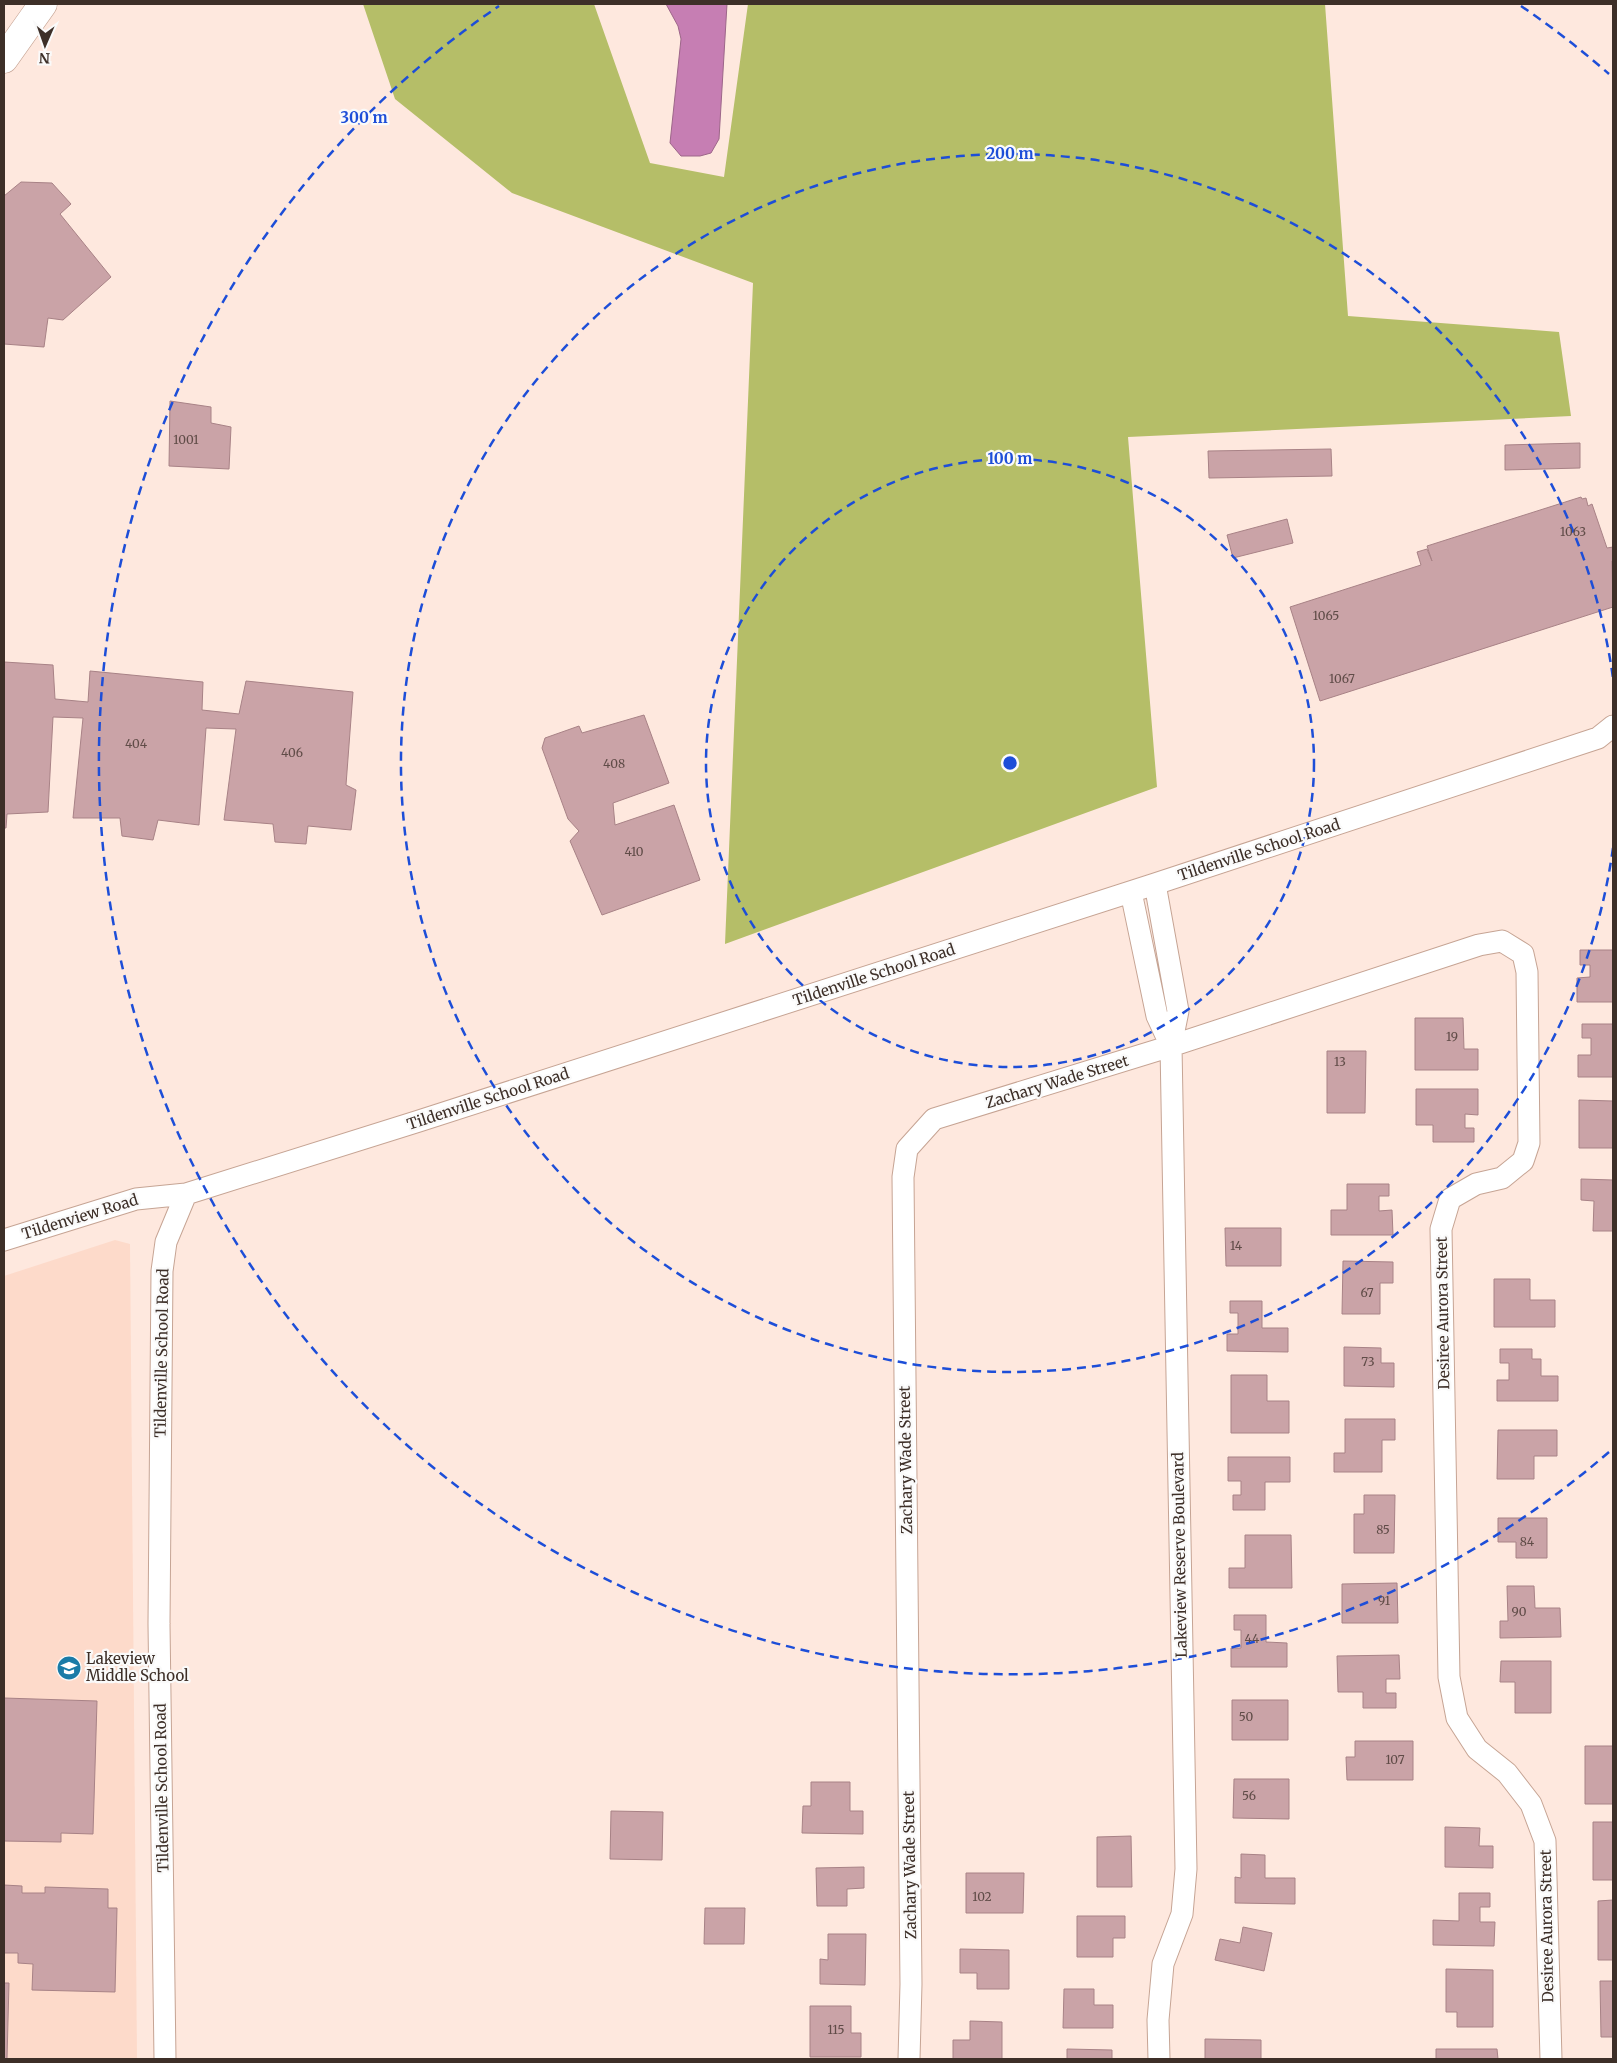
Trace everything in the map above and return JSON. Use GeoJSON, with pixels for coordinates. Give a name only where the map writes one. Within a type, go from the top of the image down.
{"type":"FeatureCollection","features":[{"type":"Feature","properties":{"kind":"main road"},"geometry":{"type":"LineString","coordinates":[[4,59],[43,4]]}},
{"type":"Feature","properties":{"kind":"street","name":"Tildenville School Road"},"geometry":{"type":"LineString","coordinates":[[165,2059],[159,1624],[162,1271],[166,1242],[186,1194],[410,1124],[1131,892],[1598,738],[1613,726]]}},
{"type":"Feature","properties":{"kind":"street","name":"Lakeview Reserve Boulevard"},"geometry":{"type":"LineString","coordinates":[[1155,884],[1178,1011],[1171,1046],[1186,1869],[1182,1914],[1162,1964],[1158,2020],[1158,2059]]}},
{"type":"Feature","properties":{"kind":"street","name":"Lakeview Reserve Boulevard"},"geometry":{"type":"LineString","coordinates":[[1131,892],[1157,1016],[1171,1046]]}},
{"type":"Feature","properties":{"kind":"street","name":"Desiree Aurora Street"},"geometry":{"type":"LineString","coordinates":[[1171,1046],[1479,946],[1502,941],[1522,954],[1527,972],[1529,1143],[1523,1161],[1502,1178],[1476,1184],[1450,1198],[1442,1229],[1449,1677],[1458,1718],[1477,1749],[1507,1773],[1531,1804],[1545,1841],[1551,2059]]}},
{"type":"Feature","properties":{"kind":"street","name":"Zachary Wade Street"},"geometry":{"type":"LineString","coordinates":[[909,2059],[911,1984],[903,1177],[907,1149],[934,1120],[1171,1046]]}},
{"type":"Feature","properties":{"kind":"street","name":"Tildenview Road"},"geometry":{"type":"LineString","coordinates":[[4,1240],[136,1199],[186,1194]]}},
{"type":"Feature","properties":{"kind":"shaded area"},"geometry":{"type":"Polygon","coordinates":[[[666,4],[727,4],[719,139],[711,153],[700,156],[681,156],[670,143],[681,39],[678,26],[666,4]]]}},
{"type":"Feature","properties":{"kind":"shaded area","name":"Lakeview Middle School"},"geometry":{"type":"Polygon","coordinates":[[[115,1240],[130,1244],[137,2059],[4,2059],[4,1276],[115,1240]]]}},
{"type":"Feature","properties":{"kind":"green space"},"geometry":{"type":"Polygon","coordinates":[[[363,4],[594,4],[650,163],[724,177],[748,4],[1325,4],[1348,316],[1559,332],[1571,416],[1128,437],[1157,787],[725,944],[753,283],[512,193],[395,99],[363,4]]]}},
{"type":"Feature","properties":{"kind":"building"},"geometry":{"type":"Polygon","coordinates":[[[21,182],[52,183],[71,204],[60,214],[111,277],[63,320],[48,318],[44,347],[4,344],[4,196],[21,182]]]}},
{"type":"Feature","properties":{"kind":"building"},"geometry":{"type":"Polygon","coordinates":[[[170,401],[211,407],[211,423],[231,427],[229,469],[169,466],[170,401]]]}},
{"type":"Feature","properties":{"kind":"building"},"geometry":{"type":"Polygon","coordinates":[[[1580,443],[1580,468],[1505,470],[1505,445],[1580,443]]]}},
{"type":"Feature","properties":{"kind":"building"},"geometry":{"type":"Polygon","coordinates":[[[1331,449],[1332,476],[1209,478],[1208,451],[1331,449]]]}},
{"type":"Feature","properties":{"kind":"building"},"geometry":{"type":"Polygon","coordinates":[[[1581,497],[1582,499],[1586,498],[1588,506],[1592,504],[1607,548],[1613,547],[1613,607],[1320,701],[1290,607],[1421,565],[1417,552],[1427,549],[1432,561],[1427,546],[1581,497]]]}},
{"type":"Feature","properties":{"kind":"building"},"geometry":{"type":"Polygon","coordinates":[[[1287,519],[1293,543],[1233,558],[1227,535],[1287,519]]]}},
{"type":"Feature","properties":{"kind":"building"},"geometry":{"type":"Polygon","coordinates":[[[4,662],[53,665],[55,699],[88,702],[90,671],[203,682],[202,710],[239,714],[246,681],[353,692],[346,785],[356,790],[351,830],[308,826],[306,844],[275,842],[273,824],[224,820],[236,729],[206,728],[199,825],[158,820],[153,840],[122,836],[120,818],[73,818],[83,718],[53,717],[48,812],[7,814],[6,828],[4,828],[4,662]]]}},
{"type":"Feature","properties":{"kind":"building"},"geometry":{"type":"Polygon","coordinates":[[[644,715],[669,783],[613,803],[615,825],[674,805],[700,880],[602,915],[570,841],[579,831],[568,819],[542,748],[545,738],[579,726],[582,733],[644,715]]]}},
{"type":"Feature","properties":{"kind":"building"},"geometry":{"type":"Polygon","coordinates":[[[1580,950],[1613,950],[1613,1002],[1577,1002],[1577,978],[1590,977],[1590,965],[1580,965],[1580,950]]]}},
{"type":"Feature","properties":{"kind":"building"},"geometry":{"type":"Polygon","coordinates":[[[1415,1018],[1463,1018],[1464,1049],[1478,1049],[1478,1070],[1415,1070],[1415,1018]]]}},
{"type":"Feature","properties":{"kind":"building"},"geometry":{"type":"Polygon","coordinates":[[[1582,1024],[1613,1024],[1613,1077],[1578,1077],[1578,1055],[1591,1055],[1591,1038],[1582,1038],[1582,1024]]]}},
{"type":"Feature","properties":{"kind":"building"},"geometry":{"type":"Polygon","coordinates":[[[1327,1051],[1366,1051],[1365,1113],[1327,1113],[1327,1051]]]}},
{"type":"Feature","properties":{"kind":"building"},"geometry":{"type":"Polygon","coordinates":[[[1416,1089],[1478,1089],[1478,1115],[1465,1114],[1465,1128],[1474,1128],[1474,1142],[1433,1142],[1433,1125],[1416,1125],[1416,1089]]]}},
{"type":"Feature","properties":{"kind":"building"},"geometry":{"type":"Polygon","coordinates":[[[1579,1100],[1613,1101],[1613,1148],[1579,1148],[1579,1100]]]}},
{"type":"Feature","properties":{"kind":"building"},"geometry":{"type":"Polygon","coordinates":[[[1581,1179],[1613,1180],[1613,1231],[1593,1231],[1594,1201],[1581,1200],[1581,1179]]]}},
{"type":"Feature","properties":{"kind":"building"},"geometry":{"type":"Polygon","coordinates":[[[1347,1184],[1389,1184],[1389,1196],[1379,1196],[1379,1211],[1392,1210],[1393,1235],[1331,1235],[1331,1210],[1347,1210],[1347,1184]]]}},
{"type":"Feature","properties":{"kind":"building"},"geometry":{"type":"Polygon","coordinates":[[[1225,1228],[1281,1228],[1281,1266],[1226,1266],[1225,1228]]]}},
{"type":"Feature","properties":{"kind":"building"},"geometry":{"type":"Polygon","coordinates":[[[1343,1261],[1393,1262],[1393,1283],[1380,1283],[1380,1314],[1342,1314],[1343,1261]]]}},
{"type":"Feature","properties":{"kind":"building"},"geometry":{"type":"Polygon","coordinates":[[[1494,1279],[1530,1279],[1530,1300],[1555,1300],[1555,1327],[1494,1327],[1494,1279]]]}},
{"type":"Feature","properties":{"kind":"building"},"geometry":{"type":"Polygon","coordinates":[[[1230,1301],[1262,1301],[1262,1328],[1288,1328],[1288,1352],[1227,1351],[1227,1334],[1238,1334],[1238,1313],[1230,1313],[1230,1301]]]}},
{"type":"Feature","properties":{"kind":"building"},"geometry":{"type":"Polygon","coordinates":[[[1344,1347],[1381,1348],[1381,1363],[1394,1363],[1394,1387],[1344,1386],[1344,1347]]]}},
{"type":"Feature","properties":{"kind":"building"},"geometry":{"type":"Polygon","coordinates":[[[1500,1349],[1532,1349],[1532,1359],[1541,1359],[1541,1376],[1558,1376],[1558,1401],[1497,1401],[1497,1380],[1509,1380],[1509,1363],[1500,1363],[1500,1349]]]}},
{"type":"Feature","properties":{"kind":"building"},"geometry":{"type":"Polygon","coordinates":[[[1231,1375],[1267,1375],[1267,1401],[1289,1401],[1289,1433],[1231,1433],[1231,1375]]]}},
{"type":"Feature","properties":{"kind":"building"},"geometry":{"type":"Polygon","coordinates":[[[1345,1419],[1395,1419],[1395,1440],[1382,1440],[1382,1472],[1334,1472],[1334,1453],[1345,1453],[1345,1419]]]}},
{"type":"Feature","properties":{"kind":"building"},"geometry":{"type":"Polygon","coordinates":[[[1498,1430],[1557,1430],[1557,1456],[1534,1456],[1534,1479],[1497,1479],[1498,1430]]]}},
{"type":"Feature","properties":{"kind":"building"},"geometry":{"type":"Polygon","coordinates":[[[1228,1457],[1290,1457],[1290,1482],[1265,1482],[1265,1510],[1233,1510],[1233,1495],[1241,1495],[1241,1481],[1228,1481],[1228,1457]]]}},
{"type":"Feature","properties":{"kind":"building"},"geometry":{"type":"Polygon","coordinates":[[[1364,1495],[1395,1495],[1394,1553],[1354,1553],[1354,1514],[1364,1514],[1364,1495]]]}},
{"type":"Feature","properties":{"kind":"building"},"geometry":{"type":"Polygon","coordinates":[[[1498,1518],[1547,1518],[1547,1558],[1516,1558],[1516,1542],[1498,1542],[1498,1518]]]}},
{"type":"Feature","properties":{"kind":"building"},"geometry":{"type":"Polygon","coordinates":[[[1245,1535],[1291,1535],[1292,1588],[1229,1588],[1229,1568],[1245,1568],[1245,1535]]]}},
{"type":"Feature","properties":{"kind":"building"},"geometry":{"type":"Polygon","coordinates":[[[1397,1583],[1398,1623],[1342,1623],[1342,1584],[1397,1583]]]}},
{"type":"Feature","properties":{"kind":"building"},"geometry":{"type":"Polygon","coordinates":[[[1507,1586],[1534,1586],[1535,1608],[1560,1608],[1561,1637],[1500,1638],[1500,1621],[1508,1621],[1507,1586]]]}},
{"type":"Feature","properties":{"kind":"building"},"geometry":{"type":"Polygon","coordinates":[[[1234,1615],[1266,1615],[1266,1642],[1287,1643],[1287,1667],[1231,1667],[1231,1648],[1241,1648],[1241,1630],[1234,1630],[1234,1615]]]}},
{"type":"Feature","properties":{"kind":"building"},"geometry":{"type":"Polygon","coordinates":[[[1399,1655],[1400,1679],[1386,1679],[1386,1693],[1396,1693],[1396,1708],[1363,1708],[1363,1692],[1338,1692],[1337,1656],[1399,1655]]]}},
{"type":"Feature","properties":{"kind":"building"},"geometry":{"type":"Polygon","coordinates":[[[1501,1661],[1551,1661],[1551,1713],[1515,1713],[1515,1682],[1500,1682],[1501,1661]]]}},
{"type":"Feature","properties":{"kind":"building"},"geometry":{"type":"Polygon","coordinates":[[[4,1698],[97,1701],[93,1834],[61,1833],[61,1842],[4,1841],[4,1698]]]}},
{"type":"Feature","properties":{"kind":"building"},"geometry":{"type":"Polygon","coordinates":[[[1232,1700],[1288,1700],[1288,1740],[1232,1740],[1232,1700]]]}},
{"type":"Feature","properties":{"kind":"building"},"geometry":{"type":"Polygon","coordinates":[[[1355,1741],[1413,1741],[1413,1780],[1347,1780],[1346,1757],[1355,1757],[1355,1741]]]}},
{"type":"Feature","properties":{"kind":"building"},"geometry":{"type":"Polygon","coordinates":[[[1585,1746],[1613,1746],[1613,1804],[1585,1804],[1585,1746]]]}},
{"type":"Feature","properties":{"kind":"building"},"geometry":{"type":"Polygon","coordinates":[[[1234,1779],[1289,1779],[1289,1819],[1233,1818],[1234,1779]]]}},
{"type":"Feature","properties":{"kind":"building"},"geometry":{"type":"Polygon","coordinates":[[[811,1782],[850,1782],[850,1811],[863,1811],[863,1834],[802,1833],[803,1806],[811,1806],[811,1782]]]}},
{"type":"Feature","properties":{"kind":"building"},"geometry":{"type":"Polygon","coordinates":[[[611,1811],[663,1812],[662,1860],[610,1859],[611,1811]]]}},
{"type":"Feature","properties":{"kind":"building"},"geometry":{"type":"Polygon","coordinates":[[[1593,1822],[1613,1822],[1613,1880],[1593,1880],[1593,1822]]]}},
{"type":"Feature","properties":{"kind":"building"},"geometry":{"type":"Polygon","coordinates":[[[1445,1827],[1480,1828],[1479,1846],[1493,1846],[1493,1868],[1445,1867],[1445,1827]]]}},
{"type":"Feature","properties":{"kind":"building"},"geometry":{"type":"Polygon","coordinates":[[[1131,1836],[1132,1887],[1097,1887],[1097,1837],[1131,1836]]]}},
{"type":"Feature","properties":{"kind":"building"},"geometry":{"type":"Polygon","coordinates":[[[1241,1854],[1265,1855],[1265,1878],[1295,1878],[1295,1904],[1235,1903],[1235,1877],[1241,1878],[1241,1854]]]}},
{"type":"Feature","properties":{"kind":"building"},"geometry":{"type":"Polygon","coordinates":[[[864,1867],[864,1888],[847,1889],[847,1906],[817,1906],[816,1868],[864,1867]]]}},
{"type":"Feature","properties":{"kind":"building"},"geometry":{"type":"Polygon","coordinates":[[[966,1873],[1024,1873],[1023,1913],[966,1913],[966,1873]]]}},
{"type":"Feature","properties":{"kind":"building"},"geometry":{"type":"Polygon","coordinates":[[[4,1885],[22,1886],[22,1893],[45,1893],[45,1887],[108,1889],[108,1908],[117,1908],[115,1992],[32,1990],[33,1964],[18,1963],[18,1953],[4,1953],[4,1885]]]}},
{"type":"Feature","properties":{"kind":"building"},"geometry":{"type":"Polygon","coordinates":[[[1459,1893],[1490,1893],[1490,1907],[1480,1907],[1480,1922],[1495,1922],[1494,1946],[1433,1945],[1433,1920],[1459,1921],[1459,1893]]]}},
{"type":"Feature","properties":{"kind":"building"},"geometry":{"type":"Polygon","coordinates":[[[1613,1900],[1613,1960],[1598,1960],[1598,1901],[1613,1900]]]}},
{"type":"Feature","properties":{"kind":"building"},"geometry":{"type":"Polygon","coordinates":[[[705,1908],[745,1908],[744,1944],[704,1944],[705,1908]]]}},
{"type":"Feature","properties":{"kind":"building"},"geometry":{"type":"Polygon","coordinates":[[[1077,1916],[1125,1916],[1125,1938],[1113,1938],[1113,1957],[1077,1957],[1077,1916]]]}},
{"type":"Feature","properties":{"kind":"building"},"geometry":{"type":"Polygon","coordinates":[[[1243,1927],[1272,1933],[1264,1971],[1215,1960],[1220,1939],[1240,1943],[1243,1927]]]}},
{"type":"Feature","properties":{"kind":"building"},"geometry":{"type":"Polygon","coordinates":[[[828,1934],[866,1934],[865,1985],[820,1984],[820,1959],[828,1960],[828,1934]]]}},
{"type":"Feature","properties":{"kind":"building"},"geometry":{"type":"Polygon","coordinates":[[[960,1949],[1009,1950],[1009,1989],[977,1989],[977,1973],[960,1973],[960,1949]]]}},
{"type":"Feature","properties":{"kind":"building"},"geometry":{"type":"Polygon","coordinates":[[[1446,1969],[1493,1970],[1493,2027],[1457,2027],[1457,2012],[1446,2012],[1446,1969]]]}},
{"type":"Feature","properties":{"kind":"building"},"geometry":{"type":"Polygon","coordinates":[[[1600,1981],[1613,1981],[1613,2037],[1601,2037],[1600,1981]]]}},
{"type":"Feature","properties":{"kind":"building"},"geometry":{"type":"Polygon","coordinates":[[[4,1983],[9,1983],[7,2059],[4,2059],[4,1983]]]}},
{"type":"Feature","properties":{"kind":"building"},"geometry":{"type":"Polygon","coordinates":[[[1064,1989],[1094,1989],[1094,2005],[1113,2005],[1113,2028],[1063,2028],[1064,1989]]]}},
{"type":"Feature","properties":{"kind":"building"},"geometry":{"type":"Polygon","coordinates":[[[810,2006],[851,2006],[851,2033],[861,2033],[861,2057],[810,2057],[810,2006]]]}},
{"type":"Feature","properties":{"kind":"building"},"geometry":{"type":"Polygon","coordinates":[[[970,2021],[1002,2022],[1002,2059],[953,2059],[953,2040],[970,2040],[970,2021]]]}},
{"type":"Feature","properties":{"kind":"building"},"geometry":{"type":"Polygon","coordinates":[[[1205,2039],[1261,2040],[1261,2059],[1205,2059],[1205,2039]]]}},
{"type":"Feature","properties":{"kind":"building"},"geometry":{"type":"Polygon","coordinates":[[[1067,2049],[1112,2050],[1112,2059],[1067,2059],[1067,2049]]]}},
{"type":"Feature","properties":{"kind":"building"},"geometry":{"type":"Polygon","coordinates":[[[1436,2049],[1497,2049],[1498,2059],[1436,2059],[1436,2049]]]}},
{"type":"Feature","properties":{"kind":"place","name":"Lakeview Middle School"},"geometry":{"type":"Point","coordinates":[69,1668]}}]}
